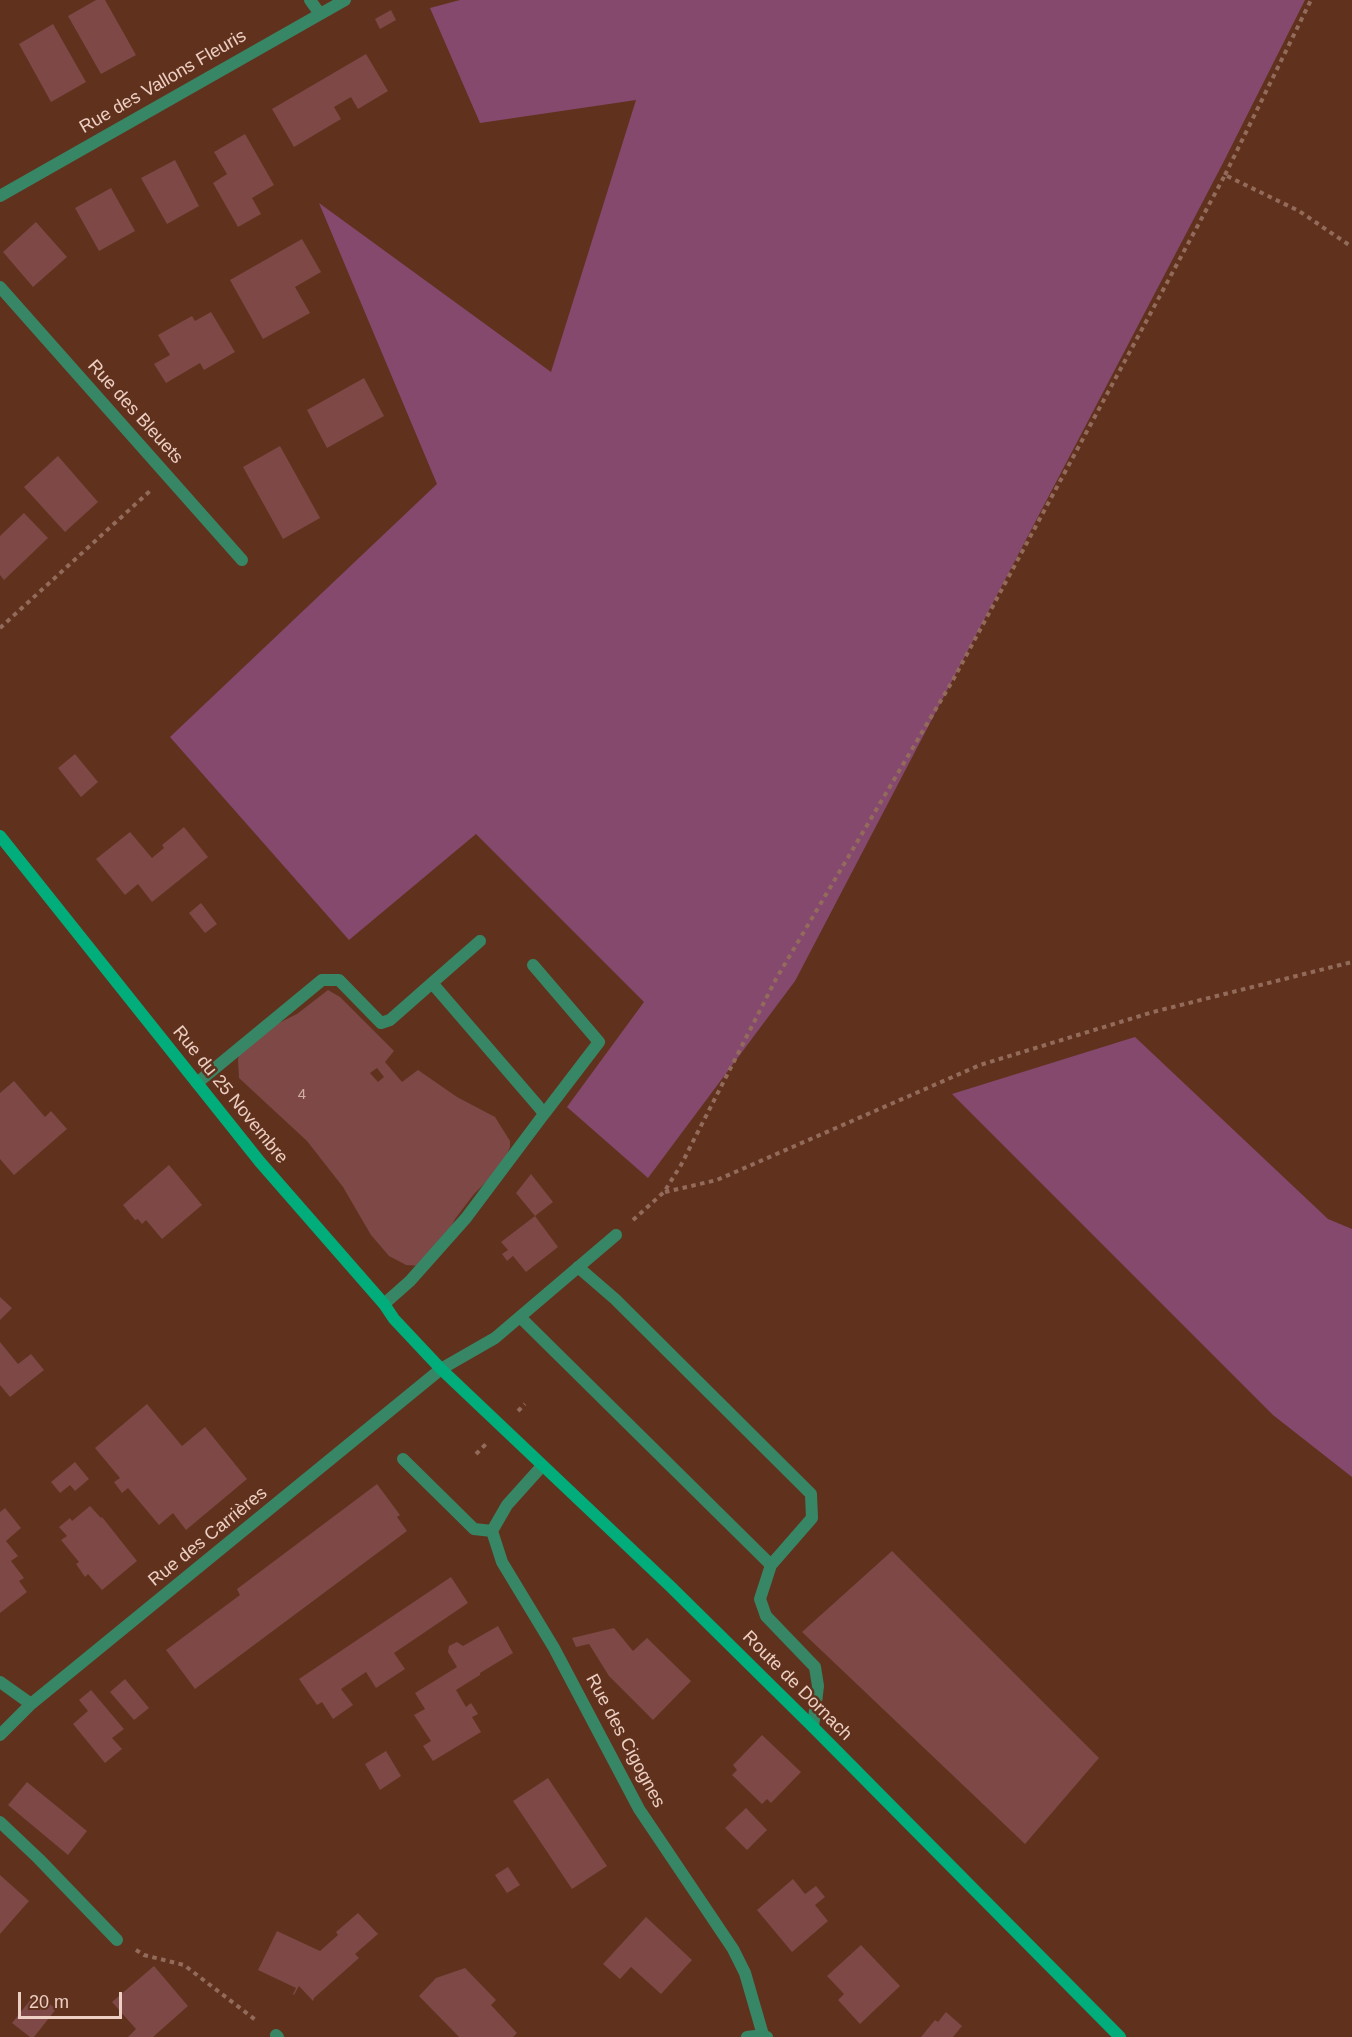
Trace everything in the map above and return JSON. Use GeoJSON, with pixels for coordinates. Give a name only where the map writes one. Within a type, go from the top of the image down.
{"type":"FeatureCollection","features":[{"type":"Feature","properties":{"kind":"main road","name":"Rue du 25 Novembre"},"geometry":{"type":"LineString","coordinates":[[0,836],[260,1162],[384,1304],[394,1319],[441,1369]]}},
{"type":"Feature","properties":{"kind":"main road","name":"Route de Dornach"},"geometry":{"type":"LineString","coordinates":[[441,1369],[671,1587],[1120,2037]]}},
{"type":"Feature","properties":{"kind":"street"},"geometry":{"type":"LineString","coordinates":[[310,0],[320,14]]}},
{"type":"Feature","properties":{"kind":"street","name":"Rue des Vallons Fleuris"},"geometry":{"type":"LineString","coordinates":[[0,196],[345,0]]}},
{"type":"Feature","properties":{"kind":"street","name":"Rue des Bleuets"},"geometry":{"type":"LineString","coordinates":[[0,287],[242,560]]}},
{"type":"Feature","properties":{"kind":"street"},"geometry":{"type":"LineString","coordinates":[[197,1083],[322,980],[339,980],[381,1023],[390,1020],[480,941]]}},
{"type":"Feature","properties":{"kind":"street"},"geometry":{"type":"LineString","coordinates":[[384,1304],[410,1281],[466,1218],[599,1042],[532,965]]}},
{"type":"Feature","properties":{"kind":"street"},"geometry":{"type":"LineString","coordinates":[[432,983],[544,1114]]}},
{"type":"Feature","properties":{"kind":"street","name":"Rue des Carrières"},"geometry":{"type":"LineString","coordinates":[[0,1735],[31,1704],[441,1369],[495,1338],[616,1235]]}},
{"type":"Feature","properties":{"kind":"street"},"geometry":{"type":"LineString","coordinates":[[578,1267],[615,1299],[811,1494],[812,1518],[771,1565],[760,1599],[766,1616],[815,1667],[818,1686],[813,1727]]}},
{"type":"Feature","properties":{"kind":"street"},"geometry":{"type":"LineString","coordinates":[[520,1317],[771,1565]]}},
{"type":"Feature","properties":{"kind":"street"},"geometry":{"type":"LineString","coordinates":[[402,1459],[474,1529],[492,1531],[507,1504],[542,1466]]}},
{"type":"Feature","properties":{"kind":"street","name":"Rue des Cigognes"},"geometry":{"type":"LineString","coordinates":[[492,1531],[502,1562],[554,1648],[639,1809],[733,1949],[745,1973],[765,2036]]}},
{"type":"Feature","properties":{"kind":"street"},"geometry":{"type":"LineString","coordinates":[[0,1682],[31,1704]]}},
{"type":"Feature","properties":{"kind":"street"},"geometry":{"type":"LineString","coordinates":[[0,1822],[117,1940]]}},
{"type":"Feature","properties":{"kind":"street"},"geometry":{"type":"LineString","coordinates":[[747,2037],[765,2036]]}},
{"type":"Feature","properties":{"kind":"path"},"geometry":{"type":"LineString","coordinates":[[616,1235],[664,1192],[681,1165],[776,979],[953,680],[1225,175],[1311,0]]}},
{"type":"Feature","properties":{"kind":"path"},"geometry":{"type":"LineString","coordinates":[[1225,175],[1299,211],[1352,247]]}},
{"type":"Feature","properties":{"kind":"path"},"geometry":{"type":"LineString","coordinates":[[0,628],[167,476]]}},
{"type":"Feature","properties":{"kind":"path"},"geometry":{"type":"LineString","coordinates":[[664,1192],[717,1180],[980,1065],[1153,1012],[1352,962]]}},
{"type":"Feature","properties":{"kind":"path"},"geometry":{"type":"LineString","coordinates":[[117,1940],[144,1955],[184,1965],[277,2036]]}},
{"type":"Feature","properties":{"kind":"shaded area"},"geometry":{"type":"Polygon","coordinates":[[[460,0],[1305,0],[1223,163],[795,981],[648,1178],[567,1107],[644,1002],[476,834],[349,940],[170,737],[437,484],[319,203],[551,372],[636,100],[480,123],[430,8],[460,0]]]}},
{"type":"Feature","properties":{"kind":"shaded area"},"geometry":{"type":"Polygon","coordinates":[[[1135,1037],[1328,1219],[1352,1229],[1352,1477],[1273,1415],[952,1094],[1135,1037]]]}},
{"type":"Feature","properties":{"kind":"building"},"geometry":{"type":"Polygon","coordinates":[[[96,0],[105,0],[136,55],[101,74],[68,16],[96,0]]]}},
{"type":"Feature","properties":{"kind":"building"},"geometry":{"type":"Polygon","coordinates":[[[391,10],[396,20],[380,29],[375,19],[391,10]]]}},
{"type":"Feature","properties":{"kind":"building"},"geometry":{"type":"Polygon","coordinates":[[[53,24],[86,82],[51,102],[19,44],[53,24]]]}},
{"type":"Feature","properties":{"kind":"building"},"geometry":{"type":"Polygon","coordinates":[[[366,54],[388,91],[358,109],[351,97],[334,107],[341,119],[294,147],[272,109],[366,54]]]}},
{"type":"Feature","properties":{"kind":"building"},"geometry":{"type":"Polygon","coordinates":[[[245,134],[274,185],[252,198],[261,214],[238,227],[213,183],[227,174],[214,152],[245,134]]]}},
{"type":"Feature","properties":{"kind":"building"},"geometry":{"type":"Polygon","coordinates":[[[175,160],[199,206],[167,224],[141,178],[175,160]]]}},
{"type":"Feature","properties":{"kind":"building"},"geometry":{"type":"Polygon","coordinates":[[[111,188],[135,231],[99,251],[75,208],[111,188]]]}},
{"type":"Feature","properties":{"kind":"building"},"geometry":{"type":"Polygon","coordinates":[[[36,222],[67,257],[33,287],[3,252],[36,222]]]}},
{"type":"Feature","properties":{"kind":"building"},"geometry":{"type":"Polygon","coordinates":[[[302,239],[321,272],[295,287],[310,313],[263,339],[230,280],[302,239]]]}},
{"type":"Feature","properties":{"kind":"building"},"geometry":{"type":"Polygon","coordinates":[[[211,312],[235,352],[204,370],[200,363],[166,383],[154,364],[170,355],[158,335],[192,316],[195,321],[211,312]]]}},
{"type":"Feature","properties":{"kind":"building"},"geometry":{"type":"Polygon","coordinates":[[[364,378],[384,416],[327,448],[307,410],[364,378]]]}},
{"type":"Feature","properties":{"kind":"building"},"geometry":{"type":"Polygon","coordinates":[[[280,446],[320,518],[283,539],[243,467],[280,446]]]}},
{"type":"Feature","properties":{"kind":"building"},"geometry":{"type":"Polygon","coordinates":[[[58,456],[98,502],[65,532],[24,487],[58,456]]]}},
{"type":"Feature","properties":{"kind":"building"},"geometry":{"type":"Polygon","coordinates":[[[24,513],[48,538],[4,580],[0,575],[0,536],[24,513]]]}},
{"type":"Feature","properties":{"kind":"building"},"geometry":{"type":"Polygon","coordinates":[[[75,754],[98,782],[81,797],[58,768],[75,754]]]}},
{"type":"Feature","properties":{"kind":"building"},"geometry":{"type":"Polygon","coordinates":[[[184,827],[208,857],[152,902],[138,884],[125,895],[96,859],[130,832],[152,858],[164,848],[162,845],[184,827]]]}},
{"type":"Feature","properties":{"kind":"building"},"geometry":{"type":"Polygon","coordinates":[[[201,903],[217,924],[205,933],[189,913],[201,903]]]}},
{"type":"Feature","properties":{"kind":"building"},"geometry":{"type":"Polygon","coordinates":[[[328,990],[340,997],[394,1051],[385,1062],[402,1082],[418,1070],[457,1097],[495,1117],[510,1141],[503,1165],[474,1194],[455,1219],[445,1239],[421,1266],[406,1265],[389,1256],[371,1235],[343,1187],[307,1141],[239,1078],[238,1059],[244,1040],[297,1014],[328,990]],[[377,1068],[370,1073],[378,1082],[384,1077],[377,1068]]]}},
{"type":"Feature","properties":{"kind":"building"},"geometry":{"type":"Polygon","coordinates":[[[14,1081],[45,1117],[51,1111],[67,1129],[14,1175],[0,1159],[0,1093],[14,1081]]]}},
{"type":"Feature","properties":{"kind":"building"},"geometry":{"type":"Polygon","coordinates":[[[169,1165],[202,1205],[162,1239],[146,1220],[142,1224],[138,1219],[135,1220],[123,1205],[169,1165]]]}},
{"type":"Feature","properties":{"kind":"building"},"geometry":{"type":"Polygon","coordinates":[[[531,1174],[553,1202],[535,1216],[516,1193],[531,1174]]]}},
{"type":"Feature","properties":{"kind":"building"},"geometry":{"type":"Polygon","coordinates":[[[535,1216],[558,1247],[526,1272],[513,1256],[507,1261],[502,1254],[508,1250],[501,1242],[535,1216]]]}},
{"type":"Feature","properties":{"kind":"building"},"geometry":{"type":"Polygon","coordinates":[[[0,1297],[12,1308],[0,1320],[0,1297]]]}},
{"type":"Feature","properties":{"kind":"building"},"geometry":{"type":"Polygon","coordinates":[[[0,1342],[18,1364],[31,1354],[44,1370],[10,1397],[0,1385],[0,1342]]]}},
{"type":"Feature","properties":{"kind":"building"},"geometry":{"type":"Polygon","coordinates":[[[147,1404],[182,1446],[205,1427],[247,1479],[186,1530],[173,1513],[159,1525],[128,1488],[122,1493],[114,1482],[120,1478],[95,1448],[147,1404]]]}},
{"type":"Feature","properties":{"kind":"building"},"geometry":{"type":"Polygon","coordinates":[[[75,1462],[89,1479],[75,1491],[70,1485],[60,1493],[51,1482],[75,1462]]]}},
{"type":"Feature","properties":{"kind":"building"},"geometry":{"type":"Polygon","coordinates":[[[377,1484],[400,1515],[397,1517],[407,1531],[195,1689],[166,1650],[240,1595],[237,1589],[377,1484]]]}},
{"type":"Feature","properties":{"kind":"building"},"geometry":{"type":"Polygon","coordinates":[[[90,1506],[102,1517],[137,1561],[102,1590],[88,1574],[85,1577],[76,1564],[79,1562],[61,1540],[67,1536],[59,1527],[70,1518],[72,1521],[90,1506]]]}},
{"type":"Feature","properties":{"kind":"building"},"geometry":{"type":"Polygon","coordinates":[[[5,1508],[21,1528],[6,1541],[18,1556],[11,1561],[24,1578],[19,1581],[27,1592],[0,1613],[0,1512],[5,1508]]]}},
{"type":"Feature","properties":{"kind":"building"},"geometry":{"type":"Polygon","coordinates":[[[892,1551],[1099,1758],[1025,1844],[802,1632],[892,1551]]]}},
{"type":"Feature","properties":{"kind":"building"},"geometry":{"type":"Polygon","coordinates":[[[451,1577],[468,1603],[394,1653],[405,1669],[376,1688],[366,1672],[341,1689],[353,1705],[333,1719],[322,1702],[317,1705],[299,1679],[451,1577]]]}},
{"type":"Feature","properties":{"kind":"building"},"geometry":{"type":"Polygon","coordinates":[[[498,1626],[513,1653],[456,1690],[466,1707],[471,1703],[478,1714],[472,1717],[481,1732],[433,1761],[423,1746],[431,1741],[414,1715],[425,1709],[415,1693],[457,1667],[448,1652],[449,1646],[457,1642],[463,1646],[498,1626]]]}},
{"type":"Feature","properties":{"kind":"building"},"geometry":{"type":"Polygon","coordinates":[[[614,1628],[633,1651],[647,1638],[691,1681],[653,1720],[609,1676],[589,1644],[576,1647],[572,1638],[614,1628]]]}},
{"type":"Feature","properties":{"kind":"building"},"geometry":{"type":"Polygon","coordinates":[[[125,1679],[149,1708],[134,1720],[110,1692],[125,1679]]]}},
{"type":"Feature","properties":{"kind":"building"},"geometry":{"type":"Polygon","coordinates":[[[91,1690],[124,1729],[112,1738],[122,1749],[105,1763],[73,1724],[88,1711],[79,1700],[91,1690]]]}},
{"type":"Feature","properties":{"kind":"building"},"geometry":{"type":"Polygon","coordinates":[[[762,1735],[801,1772],[771,1803],[767,1799],[762,1804],[732,1775],[737,1770],[733,1765],[762,1735]]]}},
{"type":"Feature","properties":{"kind":"building"},"geometry":{"type":"Polygon","coordinates":[[[386,1751],[401,1776],[380,1790],[365,1764],[386,1751]]]}},
{"type":"Feature","properties":{"kind":"building"},"geometry":{"type":"Polygon","coordinates":[[[548,1778],[607,1866],[572,1889],[513,1801],[548,1778]]]}},
{"type":"Feature","properties":{"kind":"building"},"geometry":{"type":"Polygon","coordinates":[[[27,1782],[87,1831],[68,1855],[8,1805],[27,1782]]]}},
{"type":"Feature","properties":{"kind":"building"},"geometry":{"type":"Polygon","coordinates":[[[746,1808],[767,1830],[747,1850],[725,1828],[746,1808]]]}},
{"type":"Feature","properties":{"kind":"building"},"geometry":{"type":"Polygon","coordinates":[[[508,1867],[520,1885],[507,1893],[495,1875],[508,1867]]]}},
{"type":"Feature","properties":{"kind":"building"},"geometry":{"type":"Polygon","coordinates":[[[0,1875],[29,1901],[0,1934],[0,1875]]]}},
{"type":"Feature","properties":{"kind":"building"},"geometry":{"type":"Polygon","coordinates":[[[793,1879],[805,1894],[816,1886],[825,1897],[815,1905],[828,1921],[792,1952],[757,1910],[793,1879]]]}},
{"type":"Feature","properties":{"kind":"building"},"geometry":{"type":"Polygon","coordinates":[[[358,1913],[378,1934],[355,1954],[359,1958],[313,2001],[299,1986],[294,1995],[296,1988],[258,1970],[277,1931],[320,1951],[338,1935],[336,1932],[358,1913]]]}},
{"type":"Feature","properties":{"kind":"building"},"geometry":{"type":"Polygon","coordinates":[[[646,1917],[692,1960],[661,1994],[631,1967],[620,1979],[603,1964],[646,1917]]]}},
{"type":"Feature","properties":{"kind":"building"},"geometry":{"type":"Polygon","coordinates":[[[861,1945],[900,1986],[860,2024],[838,2000],[844,1994],[827,1976],[861,1945]]]}},
{"type":"Feature","properties":{"kind":"building"},"geometry":{"type":"Polygon","coordinates":[[[154,1966],[188,2006],[153,2037],[128,2037],[136,2029],[112,2002],[154,1966]]]}},
{"type":"Feature","properties":{"kind":"building"},"geometry":{"type":"Polygon","coordinates":[[[465,1968],[496,2000],[491,2005],[517,2033],[513,2037],[459,2037],[419,1996],[436,1978],[465,1968]]]}},
{"type":"Feature","properties":{"kind":"building"},"geometry":{"type":"Polygon","coordinates":[[[36,1993],[56,2009],[34,2037],[30,2037],[12,2023],[36,1993]]]}},
{"type":"Feature","properties":{"kind":"building"},"geometry":{"type":"Polygon","coordinates":[[[946,2012],[962,2026],[953,2037],[921,2037],[935,2020],[938,2022],[946,2012]]]}}]}
